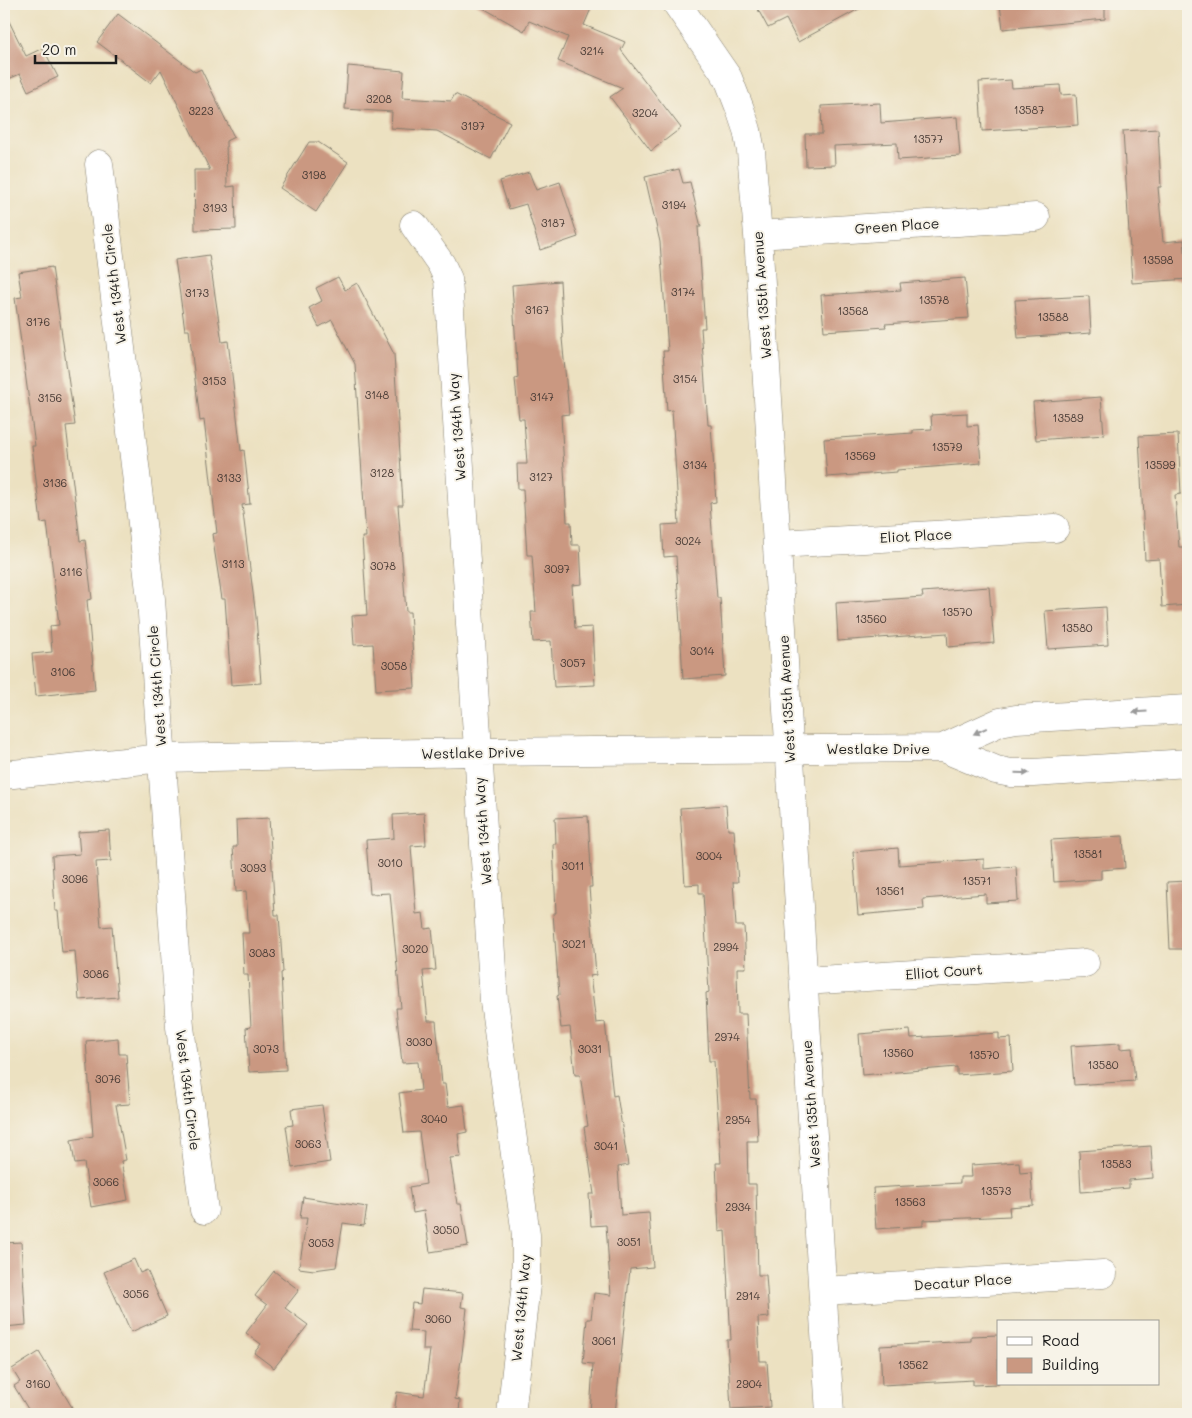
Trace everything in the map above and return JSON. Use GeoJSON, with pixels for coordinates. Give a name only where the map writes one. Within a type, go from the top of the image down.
{"type":"FeatureCollection","features":[{"type":"Feature","properties":{"kind":"street","name":"West 135th Avenue"},"geometry":{"type":"LineString","coordinates":[[677,4],[728,78],[740,109],[750,151],[758,235],[778,544],[830,1414]]}},
{"type":"Feature","properties":{"kind":"street","name":"West 134th Circle"},"geometry":{"type":"LineString","coordinates":[[99,164],[152,599],[180,1027],[204,1210]]}},
{"type":"Feature","properties":{"kind":"street","name":"Green Place"},"geometry":{"type":"LineString","coordinates":[[758,235],[1036,217]]}},
{"type":"Feature","properties":{"kind":"street","name":"West 134th Way"},"geometry":{"type":"LineString","coordinates":[[414,225],[441,264],[448,279],[494,1001],[526,1235],[526,1285],[511,1414]]}},
{"type":"Feature","properties":{"kind":"street","name":"Eliot Place"},"geometry":{"type":"LineString","coordinates":[[778,544],[1056,528]]}},
{"type":"Feature","properties":{"kind":"street","name":"Westlake Drive"},"geometry":{"type":"LineString","coordinates":[[943,748],[1000,722],[1016,719],[1188,708]]}},
{"type":"Feature","properties":{"kind":"street","name":"Westlake Drive"},"geometry":{"type":"LineString","coordinates":[[4,775],[162,758],[478,752],[943,748],[996,770],[1033,774],[1188,763]]}},
{"type":"Feature","properties":{"kind":"street","name":"Elliot Court"},"geometry":{"type":"LineString","coordinates":[[804,980],[1085,963]]}},
{"type":"Feature","properties":{"kind":"street","name":"Decatur Place"},"geometry":{"type":"LineString","coordinates":[[823,1291],[1103,1274]]}},
{"type":"Feature","properties":{"kind":"building"},"geometry":{"type":"Polygon","coordinates":[[[476,4],[593,4],[584,25],[625,42],[621,50],[681,128],[651,151],[610,97],[623,88],[558,61],[568,37],[529,21],[524,31],[476,4]]]}},
{"type":"Feature","properties":{"kind":"building"},"geometry":{"type":"Polygon","coordinates":[[[755,4],[868,4],[798,42],[786,19],[768,28],[755,4]]]}},
{"type":"Feature","properties":{"kind":"building"},"geometry":{"type":"Polygon","coordinates":[[[1000,4],[1105,4],[1105,19],[1003,29],[1000,4]]]}},
{"type":"Feature","properties":{"kind":"building"},"geometry":{"type":"Polygon","coordinates":[[[4,11],[26,56],[43,48],[58,77],[28,91],[20,74],[4,81],[4,11]]]}},
{"type":"Feature","properties":{"kind":"building"},"geometry":{"type":"Polygon","coordinates":[[[118,14],[195,72],[201,69],[234,137],[226,141],[227,187],[235,186],[236,229],[195,230],[194,170],[210,170],[161,70],[151,83],[97,42],[118,14]]]}},
{"type":"Feature","properties":{"kind":"building"},"geometry":{"type":"Polygon","coordinates":[[[348,66],[404,71],[402,98],[451,101],[455,94],[510,122],[491,159],[437,131],[391,128],[392,112],[345,109],[348,66]]]}},
{"type":"Feature","properties":{"kind":"building"},"geometry":{"type":"Polygon","coordinates":[[[1011,80],[1012,88],[1060,85],[1061,95],[1076,94],[1078,125],[982,131],[979,82],[1011,80]]]}},
{"type":"Feature","properties":{"kind":"building"},"geometry":{"type":"Polygon","coordinates":[[[880,103],[881,123],[957,117],[960,156],[898,160],[897,143],[834,146],[835,165],[806,166],[805,134],[822,134],[821,106],[880,103]]]}},
{"type":"Feature","properties":{"kind":"building"},"geometry":{"type":"Polygon","coordinates":[[[1158,129],[1161,187],[1158,187],[1163,242],[1184,240],[1188,279],[1132,283],[1123,131],[1158,129]]]}},
{"type":"Feature","properties":{"kind":"building"},"geometry":{"type":"Polygon","coordinates":[[[309,142],[318,142],[348,162],[316,212],[280,188],[309,142]]]}},
{"type":"Feature","properties":{"kind":"building"},"geometry":{"type":"Polygon","coordinates":[[[679,169],[683,183],[690,182],[701,227],[698,227],[705,328],[701,328],[708,425],[711,425],[716,502],[710,503],[717,598],[720,598],[725,676],[683,679],[676,556],[664,557],[662,525],[679,524],[672,410],[667,411],[663,351],[668,351],[660,242],[645,177],[679,169]]]}},
{"type":"Feature","properties":{"kind":"building"},"geometry":{"type":"Polygon","coordinates":[[[529,172],[536,190],[560,182],[578,237],[540,250],[526,204],[509,209],[500,181],[529,172]]]}},
{"type":"Feature","properties":{"kind":"building"},"geometry":{"type":"Polygon","coordinates":[[[209,255],[222,342],[228,341],[241,451],[244,450],[250,504],[242,505],[256,617],[261,683],[231,685],[225,599],[222,599],[212,534],[217,533],[204,420],[200,421],[189,330],[185,330],[175,260],[209,255]]]}},
{"type":"Feature","properties":{"kind":"building"},"geometry":{"type":"Polygon","coordinates":[[[52,267],[75,425],[66,426],[80,541],[85,540],[92,599],[87,600],[95,690],[36,696],[32,654],[52,652],[50,626],[59,625],[47,522],[41,523],[32,446],[35,446],[15,298],[22,297],[18,272],[52,267]]]}},
{"type":"Feature","properties":{"kind":"building"},"geometry":{"type":"Polygon","coordinates":[[[338,277],[345,290],[357,283],[394,354],[403,505],[398,505],[406,612],[410,612],[415,688],[376,690],[373,644],[354,645],[352,616],[367,615],[362,537],[366,537],[355,364],[332,320],[319,327],[309,308],[322,301],[316,288],[338,277]]]}},
{"type":"Feature","properties":{"kind":"building"},"geometry":{"type":"Polygon","coordinates":[[[965,278],[969,318],[885,324],[886,327],[824,331],[821,295],[901,290],[900,283],[965,278]]]}},
{"type":"Feature","properties":{"kind":"building"},"geometry":{"type":"Polygon","coordinates":[[[560,281],[562,338],[569,414],[561,415],[567,522],[571,522],[572,545],[580,545],[582,584],[572,585],[575,628],[592,627],[595,685],[554,687],[551,641],[533,642],[531,612],[536,612],[532,555],[527,555],[523,489],[518,489],[517,464],[527,464],[524,419],[519,419],[515,379],[518,378],[512,285],[560,281]]]}},
{"type":"Feature","properties":{"kind":"building"},"geometry":{"type":"Polygon","coordinates":[[[1089,296],[1091,333],[1018,338],[1015,300],[1089,296]]]}},
{"type":"Feature","properties":{"kind":"building"},"geometry":{"type":"Polygon","coordinates":[[[1101,397],[1104,435],[1036,440],[1033,402],[1101,397]]]}},
{"type":"Feature","properties":{"kind":"building"},"geometry":{"type":"Polygon","coordinates":[[[967,413],[967,426],[978,425],[981,463],[827,477],[824,439],[913,433],[913,430],[932,429],[931,415],[967,413]]]}},
{"type":"Feature","properties":{"kind":"building"},"geometry":{"type":"Polygon","coordinates":[[[1178,434],[1181,494],[1175,495],[1179,547],[1188,547],[1188,605],[1162,607],[1159,559],[1145,560],[1139,436],[1178,434]]]}},
{"type":"Feature","properties":{"kind":"building"},"geometry":{"type":"Polygon","coordinates":[[[989,587],[994,643],[948,647],[947,633],[838,641],[836,603],[923,597],[922,592],[989,587]]]}},
{"type":"Feature","properties":{"kind":"building"},"geometry":{"type":"Polygon","coordinates":[[[1106,607],[1108,645],[1048,649],[1045,611],[1106,607]]]}},
{"type":"Feature","properties":{"kind":"building"},"geometry":{"type":"Polygon","coordinates":[[[726,805],[728,830],[734,830],[738,882],[733,882],[736,926],[744,926],[746,968],[737,968],[738,1014],[746,1014],[750,1099],[756,1099],[758,1141],[747,1141],[748,1184],[756,1184],[758,1275],[766,1275],[769,1317],[758,1318],[760,1361],[767,1361],[770,1407],[731,1409],[727,1340],[731,1340],[725,1231],[719,1232],[716,1163],[721,1163],[714,1061],[709,1061],[706,993],[709,992],[703,893],[699,893],[699,884],[685,885],[680,808],[726,805]]]}},
{"type":"Feature","properties":{"kind":"building"},"geometry":{"type":"Polygon","coordinates":[[[424,813],[426,845],[411,846],[416,914],[423,913],[425,929],[432,928],[436,970],[423,971],[428,1021],[436,1021],[442,1084],[445,1084],[448,1107],[464,1105],[467,1132],[458,1134],[461,1157],[450,1158],[457,1204],[461,1204],[468,1246],[430,1252],[424,1211],[413,1213],[409,1187],[426,1184],[419,1132],[404,1133],[399,1093],[421,1090],[418,1062],[402,1063],[396,1008],[401,1008],[390,893],[370,894],[366,840],[394,838],[393,815],[424,813]]]}},
{"type":"Feature","properties":{"kind":"building"},"geometry":{"type":"Polygon","coordinates":[[[588,816],[592,887],[589,887],[596,975],[590,976],[596,1023],[605,1022],[613,1096],[617,1095],[628,1165],[618,1167],[621,1215],[649,1213],[653,1267],[630,1269],[615,1414],[590,1414],[593,1364],[583,1363],[587,1319],[591,1319],[594,1293],[611,1295],[606,1225],[591,1226],[589,1194],[594,1194],[584,1127],[588,1126],[580,1075],[575,1075],[570,1027],[561,1028],[557,996],[559,995],[553,913],[556,913],[553,844],[556,844],[555,818],[588,816]]]}},
{"type":"Feature","properties":{"kind":"building"},"geometry":{"type":"Polygon","coordinates":[[[269,818],[275,915],[279,915],[283,972],[281,973],[286,1070],[249,1072],[246,1028],[251,1027],[248,975],[244,975],[242,933],[249,933],[246,891],[236,892],[233,847],[237,847],[236,820],[269,818]]]}},
{"type":"Feature","properties":{"kind":"building"},"geometry":{"type":"Polygon","coordinates":[[[109,830],[111,861],[96,862],[101,927],[112,926],[118,997],[79,1000],[75,951],[62,952],[58,911],[55,911],[52,856],[80,854],[78,832],[109,830]]]}},
{"type":"Feature","properties":{"kind":"building"},"geometry":{"type":"Polygon","coordinates":[[[1123,836],[1125,868],[1101,870],[1101,879],[1054,882],[1051,840],[1123,836]]]}},
{"type":"Feature","properties":{"kind":"building"},"geometry":{"type":"Polygon","coordinates":[[[898,848],[899,865],[984,859],[984,869],[1016,866],[1018,901],[986,903],[986,894],[923,899],[924,909],[858,915],[853,852],[898,848]]]}},
{"type":"Feature","properties":{"kind":"building"},"geometry":{"type":"Polygon","coordinates":[[[1188,881],[1188,949],[1170,949],[1167,882],[1188,881]]]}},
{"type":"Feature","properties":{"kind":"building"},"geometry":{"type":"Polygon","coordinates":[[[910,1030],[911,1038],[999,1033],[999,1039],[1011,1038],[1013,1071],[957,1075],[957,1067],[862,1075],[859,1034],[910,1030]]]}},
{"type":"Feature","properties":{"kind":"building"},"geometry":{"type":"Polygon","coordinates":[[[118,1038],[119,1054],[126,1054],[130,1104],[116,1105],[126,1160],[121,1161],[128,1200],[91,1207],[84,1163],[75,1164],[71,1140],[93,1136],[86,1041],[118,1038]]]}},
{"type":"Feature","properties":{"kind":"building"},"geometry":{"type":"Polygon","coordinates":[[[1120,1043],[1120,1049],[1132,1048],[1135,1081],[1074,1085],[1071,1046],[1120,1043]]]}},
{"type":"Feature","properties":{"kind":"building"},"geometry":{"type":"Polygon","coordinates":[[[322,1105],[330,1162],[292,1168],[286,1126],[293,1125],[291,1109],[322,1105]]]}},
{"type":"Feature","properties":{"kind":"building"},"geometry":{"type":"Polygon","coordinates":[[[1151,1146],[1153,1178],[1129,1180],[1129,1188],[1081,1192],[1079,1151],[1151,1146]]]}},
{"type":"Feature","properties":{"kind":"building"},"geometry":{"type":"Polygon","coordinates":[[[1019,1162],[1020,1173],[1031,1172],[1033,1205],[1009,1207],[1010,1216],[923,1220],[923,1226],[876,1229],[873,1188],[960,1183],[960,1177],[972,1177],[971,1165],[1019,1162]]]}},
{"type":"Feature","properties":{"kind":"building"},"geometry":{"type":"Polygon","coordinates":[[[303,1197],[367,1207],[364,1226],[343,1223],[336,1267],[314,1270],[299,1268],[307,1218],[300,1218],[303,1197]]]}},
{"type":"Feature","properties":{"kind":"building"},"geometry":{"type":"Polygon","coordinates":[[[21,1242],[26,1325],[4,1327],[4,1243],[21,1242]]]}},
{"type":"Feature","properties":{"kind":"building"},"geometry":{"type":"Polygon","coordinates":[[[134,1259],[140,1273],[147,1270],[167,1316],[131,1332],[104,1272],[134,1259]]]}},
{"type":"Feature","properties":{"kind":"building"},"geometry":{"type":"Polygon","coordinates":[[[274,1271],[299,1290],[285,1308],[308,1325],[274,1368],[254,1353],[261,1344],[246,1333],[267,1305],[255,1296],[274,1271]]]}},
{"type":"Feature","properties":{"kind":"building"},"geometry":{"type":"Polygon","coordinates":[[[422,1289],[463,1293],[461,1307],[467,1308],[455,1399],[460,1400],[459,1414],[394,1414],[397,1392],[424,1396],[430,1350],[423,1350],[424,1332],[409,1331],[412,1303],[420,1304],[422,1289]]]}},
{"type":"Feature","properties":{"kind":"building"},"geometry":{"type":"Polygon","coordinates":[[[997,1335],[997,1384],[973,1385],[973,1380],[882,1385],[880,1346],[971,1341],[971,1336],[997,1335]]]}},
{"type":"Feature","properties":{"kind":"building"},"geometry":{"type":"Polygon","coordinates":[[[39,1352],[76,1414],[31,1414],[14,1386],[20,1382],[12,1369],[39,1352]]]}}]}
